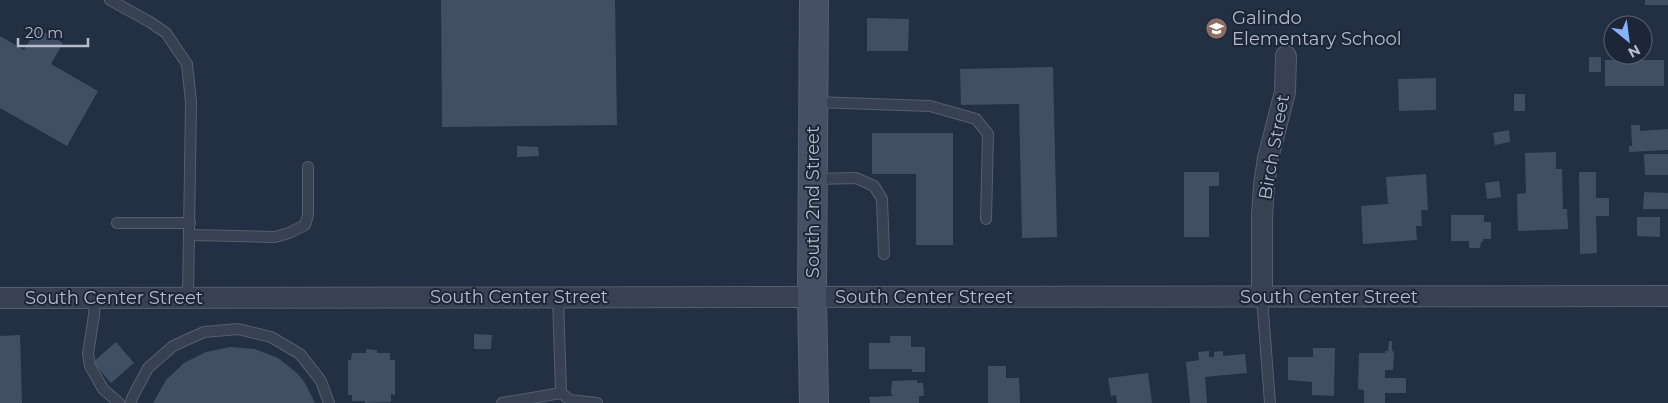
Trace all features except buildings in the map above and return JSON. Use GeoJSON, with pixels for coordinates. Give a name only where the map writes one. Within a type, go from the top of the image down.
{"type":"FeatureCollection","features":[{"type":"Feature","properties":{"kind":"street","name":"South 2nd Street"},"geometry":{"type":"LineString","coordinates":[[814,0],[812,297],[814,403]]}},
{"type":"Feature","properties":{"kind":"street","name":"Birch Street"},"geometry":{"type":"LineString","coordinates":[[1262,298],[1264,185],[1268,158],[1285,92],[1286,56]]}},
{"type":"Feature","properties":{"kind":"street","name":"South Center Street"},"geometry":{"type":"LineString","coordinates":[[0,298],[1262,298],[1668,296]]}},
{"type":"Feature","properties":{"kind":"lane"},"geometry":{"type":"LineString","coordinates":[[110,0],[166,33],[187,64],[191,102],[188,298]]}},
{"type":"Feature","properties":{"kind":"lane"},"geometry":{"type":"LineString","coordinates":[[813,102],[930,106],[976,119],[988,134],[986,220]]}},
{"type":"Feature","properties":{"kind":"lane"},"geometry":{"type":"LineString","coordinates":[[190,235],[275,237],[305,225],[308,215],[308,167]]}},
{"type":"Feature","properties":{"kind":"lane"},"geometry":{"type":"LineString","coordinates":[[813,179],[856,178],[874,186],[882,199],[884,254]]}},
{"type":"Feature","properties":{"kind":"lane"},"geometry":{"type":"LineString","coordinates":[[117,223],[190,223]]}},
{"type":"Feature","properties":{"kind":"lane"},"geometry":{"type":"LineString","coordinates":[[558,297],[561,393]]}},
{"type":"Feature","properties":{"kind":"lane"},"geometry":{"type":"LineString","coordinates":[[95,298],[88,354],[90,366],[103,389],[119,403]]}},
{"type":"Feature","properties":{"kind":"lane"},"geometry":{"type":"LineString","coordinates":[[1262,298],[1270,403]]}},
{"type":"Feature","properties":{"kind":"lane"},"geometry":{"type":"LineString","coordinates":[[131,403],[148,368],[173,346],[204,332],[238,329],[271,337],[300,354],[321,381],[329,403]]}},
{"type":"Feature","properties":{"kind":"lane"},"geometry":{"type":"LineString","coordinates":[[502,403],[561,393],[570,400],[597,403]]}},
{"type":"Feature","properties":{"kind":"place","name":"Galindo Elementary School"},"geometry":{"type":"Point","coordinates":[1216,28]}}]}
